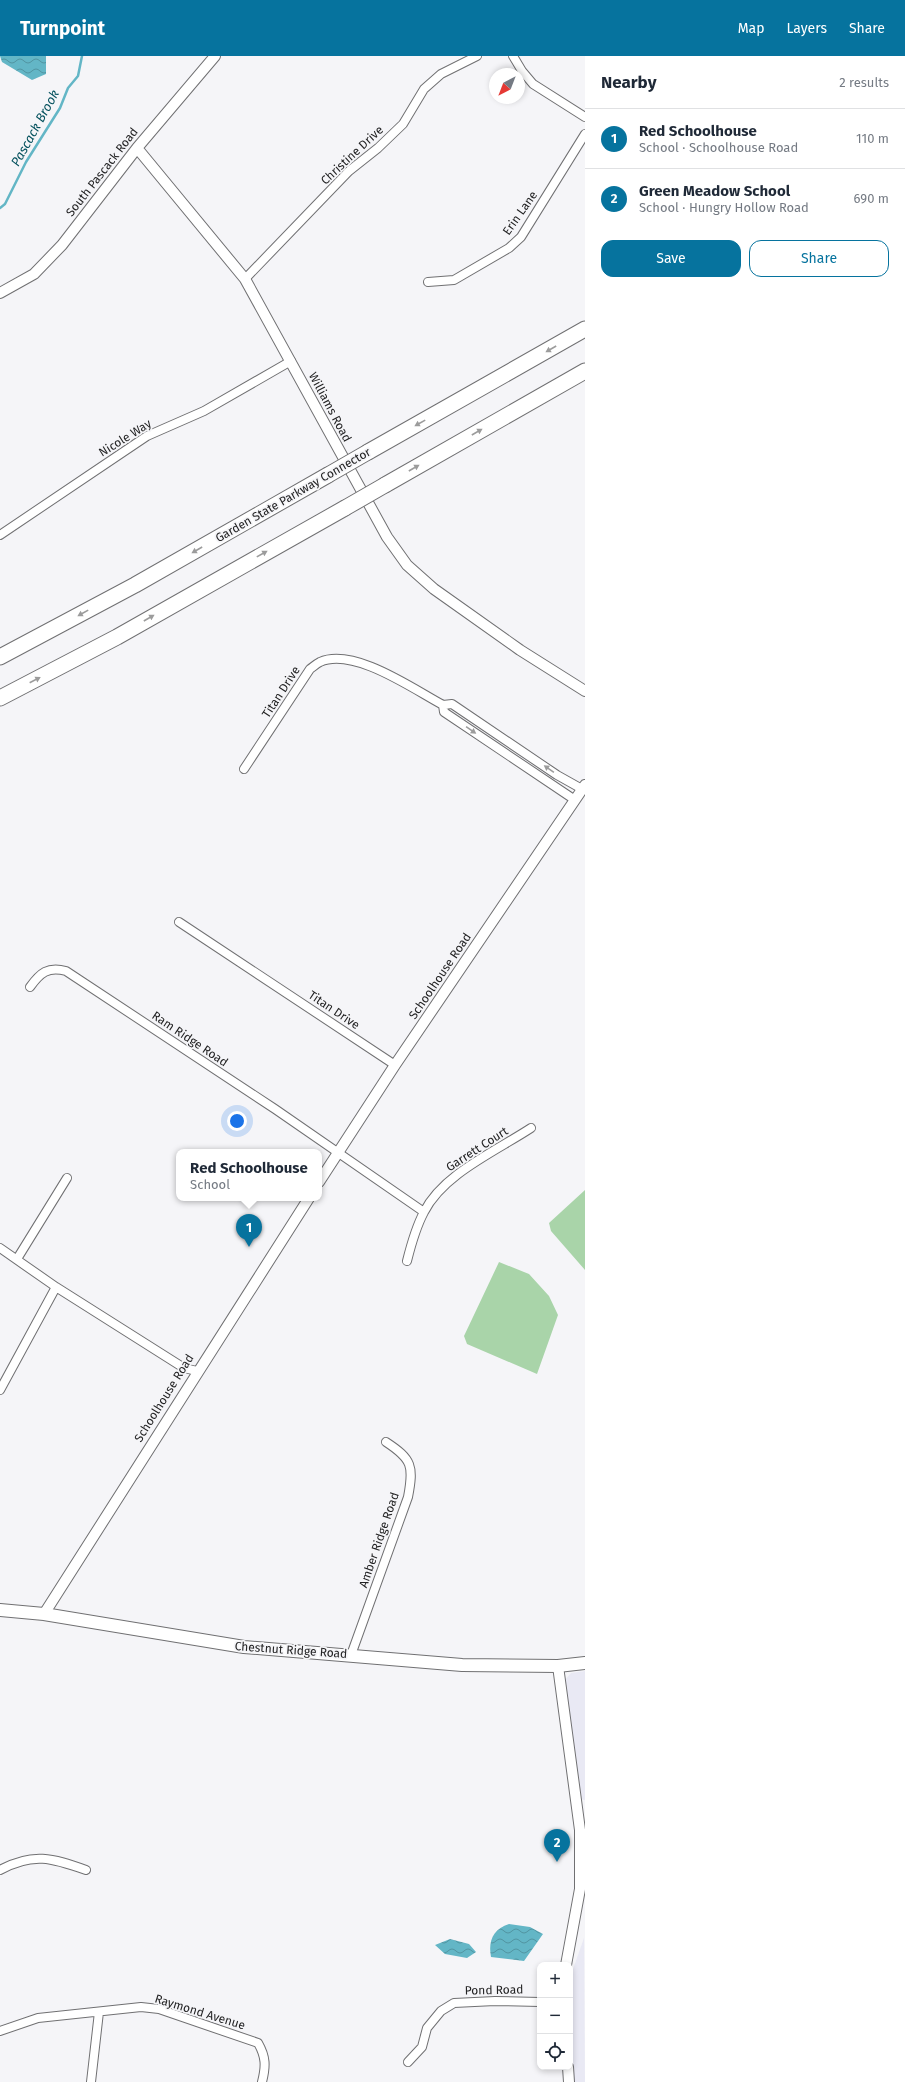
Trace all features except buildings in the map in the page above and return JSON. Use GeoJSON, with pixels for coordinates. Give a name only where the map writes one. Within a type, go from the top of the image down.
{"type":"FeatureCollection","features":[{"type":"Feature","properties":{"kind":"highway","name":"Garden State Parkway Connector"},"geometry":{"type":"LineString","coordinates":[[0,657],[110,599],[585,329]]}},
{"type":"Feature","properties":{"kind":"highway"},"geometry":{"type":"LineString","coordinates":[[0,698],[104,644],[585,371]]}},
{"type":"Feature","properties":{"kind":"main road","name":"Chestnut Ridge Road"},"geometry":{"type":"LineString","coordinates":[[0,1610],[44,1614],[231,1646],[462,1665],[558,1666],[585,1663]]}},
{"type":"Feature","properties":{"kind":"street","name":"South Pascack Road"},"geometry":{"type":"LineString","coordinates":[[0,293],[34,274],[62,245],[137,148],[215,56]]}},
{"type":"Feature","properties":{"kind":"street","name":"Christine Drive"},"geometry":{"type":"LineString","coordinates":[[245,279],[349,171],[378,148],[403,124],[424,89],[441,74],[477,56]]}},
{"type":"Feature","properties":{"kind":"street"},"geometry":{"type":"LineString","coordinates":[[513,56],[522,71],[533,84],[585,117]]}},
{"type":"Feature","properties":{"kind":"street","name":"Erin Lane"},"geometry":{"type":"LineString","coordinates":[[428,282],[454,280],[509,248],[521,236],[585,134]]}},
{"type":"Feature","properties":{"kind":"street","name":"Williams Road"},"geometry":{"type":"LineString","coordinates":[[137,148],[245,279],[387,537],[407,565],[434,589],[520,650],[585,690]]}},
{"type":"Feature","properties":{"kind":"street","name":"Nicole Way"},"geometry":{"type":"LineString","coordinates":[[0,535],[146,436],[204,411],[291,361]]}},
{"type":"Feature","properties":{"kind":"street","name":"Titan Drive"},"geometry":{"type":"LineString","coordinates":[[244,769],[310,669],[320,662],[334,659],[365,664],[443,705],[452,704],[557,775],[584,787]]}},
{"type":"Feature","properties":{"kind":"street","name":"Titan Drive"},"geometry":{"type":"LineString","coordinates":[[443,705],[444,712],[575,800]]}},
{"type":"Feature","properties":{"kind":"street","name":"Schoolhouse Road"},"geometry":{"type":"LineString","coordinates":[[322,1177],[395,1066],[584,787]]}},
{"type":"Feature","properties":{"kind":"street","name":"Titan Drive"},"geometry":{"type":"LineString","coordinates":[[179,922],[395,1066]]}},
{"type":"Feature","properties":{"kind":"street","name":"Ram Ridge Road"},"geometry":{"type":"LineString","coordinates":[[30,987],[39,975],[48,969],[56,968],[66,971],[277,1110],[337,1154]]}},
{"type":"Feature","properties":{"kind":"street","name":"Garrett Court"},"geometry":{"type":"LineString","coordinates":[[407,1261],[424,1212],[438,1191],[455,1174],[531,1128]]}},
{"type":"Feature","properties":{"kind":"street"},"geometry":{"type":"LineString","coordinates":[[337,1154],[424,1212]]}},
{"type":"Feature","properties":{"kind":"street"},"geometry":{"type":"LineString","coordinates":[[17,1259],[67,1178]]}},
{"type":"Feature","properties":{"kind":"street","name":"Schoolhouse Road"},"geometry":{"type":"LineString","coordinates":[[44,1614],[197,1371],[307,1201]]}},
{"type":"Feature","properties":{"kind":"street"},"geometry":{"type":"LineString","coordinates":[[0,1248],[56,1287],[184,1368],[197,1371]]}},
{"type":"Feature","properties":{"kind":"street"},"geometry":{"type":"LineString","coordinates":[[0,1390],[56,1287]]}},
{"type":"Feature","properties":{"kind":"street","name":"Amber Ridge Road"},"geometry":{"type":"LineString","coordinates":[[351,1655],[408,1497],[411,1479],[411,1464],[403,1454],[386,1442]]}},
{"type":"Feature","properties":{"kind":"street"},"geometry":{"type":"LineString","coordinates":[[558,1666],[580,1830],[580,1889],[567,1962]]}},
{"type":"Feature","properties":{"kind":"street"},"geometry":{"type":"LineString","coordinates":[[0,1870],[24,1859],[45,1858],[86,1870]]}},
{"type":"Feature","properties":{"kind":"street","name":"Pond Road"},"geometry":{"type":"LineString","coordinates":[[408,2062],[422,2047],[427,2028],[441,2011],[454,2004],[495,2001],[537,2002]]}},
{"type":"Feature","properties":{"kind":"street","name":"Raymond Avenue"},"geometry":{"type":"LineString","coordinates":[[0,2031],[38,2018],[141,2007],[159,2009],[258,2043],[265,2055],[262,2082]]}},
{"type":"Feature","properties":{"kind":"street"},"geometry":{"type":"LineString","coordinates":[[91,2082],[99,2012]]}},
{"type":"Feature","properties":{"kind":"street"},"geometry":{"type":"LineString","coordinates":[[568,2070],[569,2082]]}},
{"type":"Feature","properties":{"kind":"shaded area"},"geometry":{"type":"Polygon","coordinates":[[[585,1671],[585,1800],[579,1799],[565,1680],[571,1673],[585,1671]]]}},
{"type":"Feature","properties":{"kind":"shaded area"},"geometry":{"type":"Polygon","coordinates":[[[584,1938],[585,2082],[572,2082],[573,1969],[584,1938]]]}},
{"type":"Feature","properties":{"kind":"green space"},"geometry":{"type":"Polygon","coordinates":[[[585,1190],[585,1270],[551,1231],[549,1223],[585,1190]]]}},
{"type":"Feature","properties":{"kind":"green space"},"geometry":{"type":"Polygon","coordinates":[[[499,1262],[529,1274],[549,1296],[558,1315],[537,1374],[467,1344],[464,1336],[499,1262]]]}},
{"type":"Feature","properties":{"kind":"water"},"geometry":{"type":"Polygon","coordinates":[[[0,56],[46,56],[46,74],[32,80],[2,62],[0,56]]]}},
{"type":"Feature","properties":{"kind":"water"},"geometry":{"type":"Polygon","coordinates":[[[509,1924],[530,1927],[543,1934],[524,1961],[491,1957],[490,1946],[495,1932],[509,1924]]]}},
{"type":"Feature","properties":{"kind":"water"},"geometry":{"type":"Polygon","coordinates":[[[450,1939],[469,1944],[476,1952],[467,1958],[445,1954],[435,1945],[450,1939]]]}},
{"type":"Feature","properties":{"kind":"waterway","name":"Pascack Brook"},"geometry":{"type":"LineString","coordinates":[[0,208],[5,204],[26,162],[60,108],[68,88],[78,76],[82,56]]}},
{"type":"Feature","properties":{"kind":"place","name":"Red Schoolhouse"},"geometry":{"type":"Point","coordinates":[249,1247]}},
{"type":"Feature","properties":{"kind":"place","name":"Green Meadow School"},"geometry":{"type":"Point","coordinates":[557,1862]}}]}
